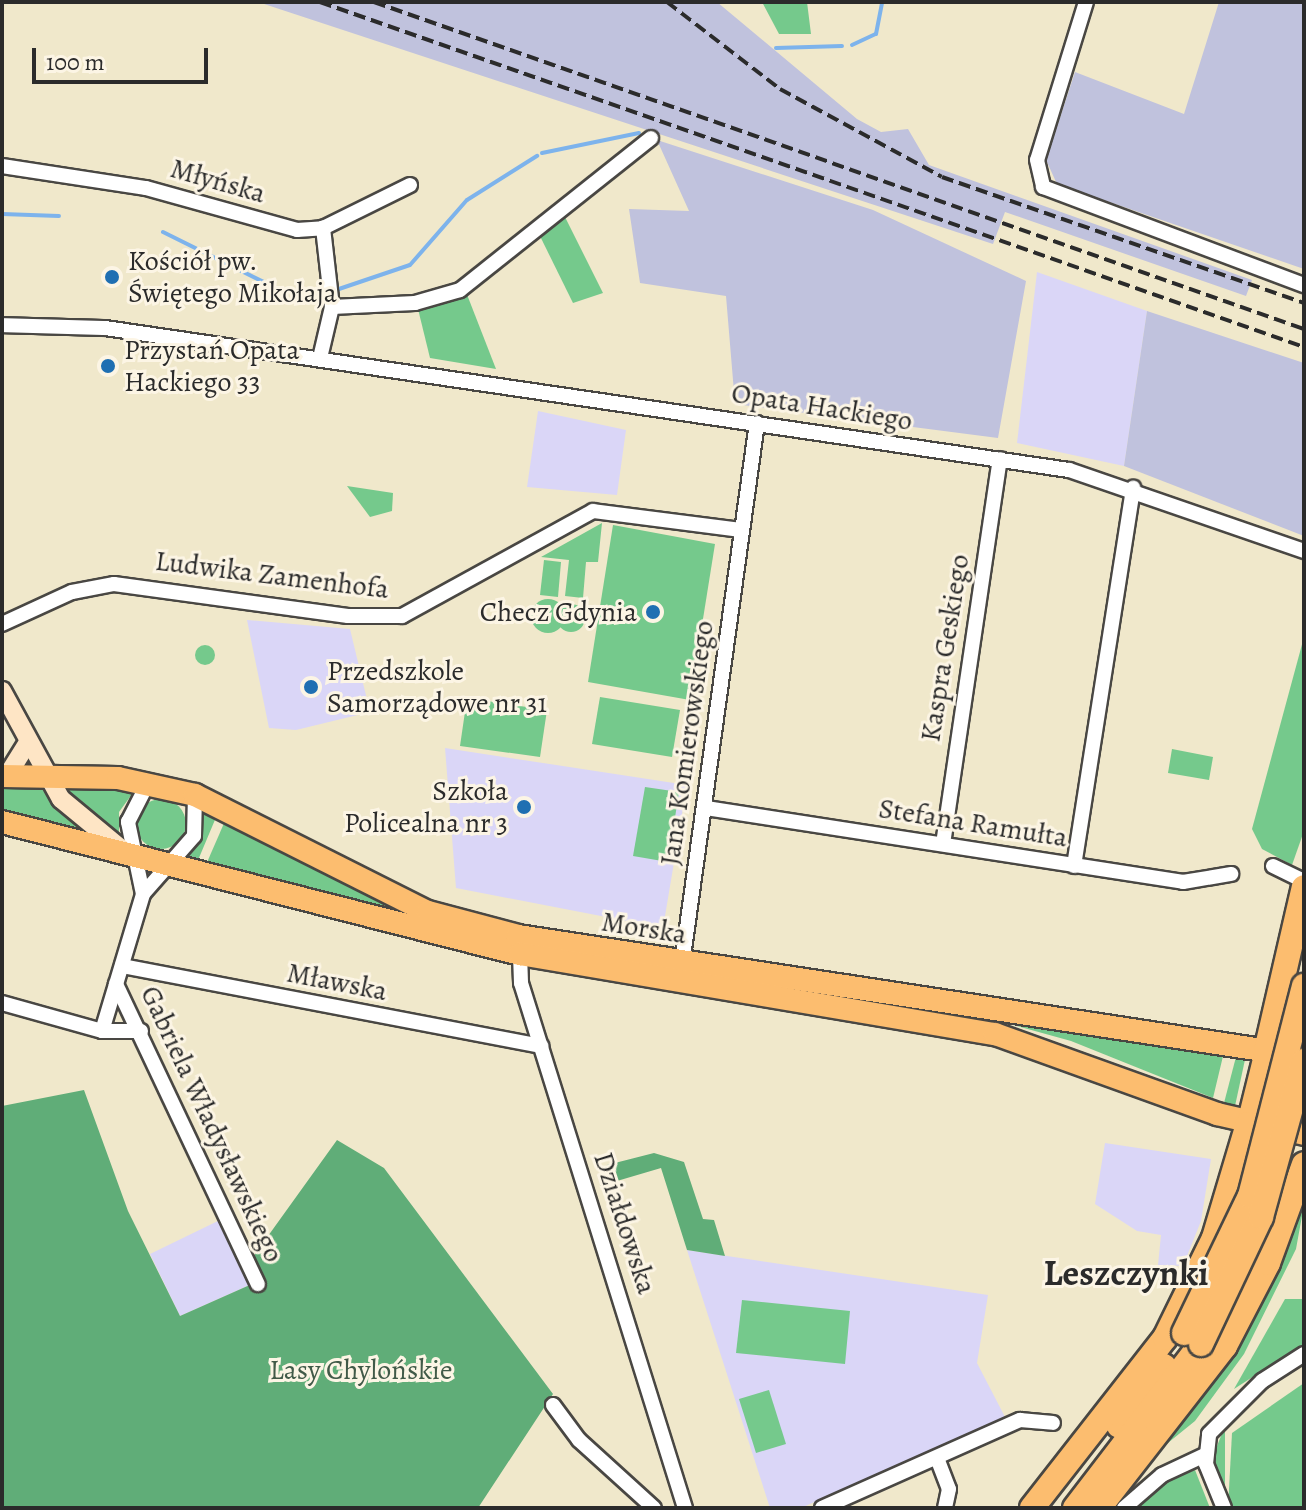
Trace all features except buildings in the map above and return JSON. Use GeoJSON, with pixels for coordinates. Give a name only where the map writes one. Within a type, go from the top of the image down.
{"type":"FeatureCollection","features":[{"type":"Feature","properties":{"kind":"highway"},"geometry":{"type":"LineString","coordinates":[[1266,1051],[1304,884]]}},
{"type":"Feature","properties":{"kind":"highway"},"geometry":{"type":"LineString","coordinates":[[1051,1508],[1193,1339],[1250,1196],[1304,986]]}},
{"type":"Feature","properties":{"kind":"highway"},"geometry":{"type":"LineString","coordinates":[[1075,1508],[1193,1339],[1261,1217],[1304,1059]]}},
{"type":"Feature","properties":{"kind":"highway"},"geometry":{"type":"LineString","coordinates":[[1032,1508],[1165,1338],[1214,1238],[1248,1124]]}},
{"type":"Feature","properties":{"kind":"highway"},"geometry":{"type":"LineString","coordinates":[[1099,1508],[1198,1386],[1268,1263],[1304,1164]]}},
{"type":"Feature","properties":{"kind":"highway"},"geometry":{"type":"LineString","coordinates":[[1214,1238],[1268,1263]]}},
{"type":"Feature","properties":{"kind":"main road","name":"Morska"},"geometry":{"type":"LineString","coordinates":[[4,776],[148,783],[195,795],[428,912],[560,945],[1304,1059]]}},
{"type":"Feature","properties":{"kind":"main road","name":"Morska"},"geometry":{"type":"LineString","coordinates":[[2,822],[520,954],[995,1034],[1248,1124],[1304,1134]]}},
{"type":"Feature","properties":{"kind":"main road"},"geometry":{"type":"LineString","coordinates":[[1248,1124],[1266,1051]]}},
{"type":"Feature","properties":{"kind":"street"},"geometry":{"type":"LineString","coordinates":[[1086,2],[1037,160],[1043,187],[1061,198],[1304,285]]}},
{"type":"Feature","properties":{"kind":"street"},"geometry":{"type":"LineString","coordinates":[[332,307],[415,303],[460,290],[651,138]]}},
{"type":"Feature","properties":{"kind":"street","name":"Młyńska"},"geometry":{"type":"LineString","coordinates":[[2,166],[146,188],[297,230],[323,228],[410,185]]}},
{"type":"Feature","properties":{"kind":"street"},"geometry":{"type":"LineString","coordinates":[[320,358],[332,307],[323,228]]}},
{"type":"Feature","properties":{"kind":"street","name":"Opata Hackiego"},"geometry":{"type":"LineString","coordinates":[[2,325],[74,325],[320,358],[1000,459],[1133,488],[1304,551]]}},
{"type":"Feature","properties":{"kind":"street"},"geometry":{"type":"LineString","coordinates":[[742,530],[757,423]]}},
{"type":"Feature","properties":{"kind":"street","name":"Kaspra Geskiego"},"geometry":{"type":"LineString","coordinates":[[943,844],[1000,459]]}},
{"type":"Feature","properties":{"kind":"street"},"geometry":{"type":"LineString","coordinates":[[1074,866],[1133,488]]}},
{"type":"Feature","properties":{"kind":"street","name":"Ludwika Zamenhofa"},"geometry":{"type":"LineString","coordinates":[[2,624],[72,592],[114,584],[348,616],[402,616],[435,604],[552,529],[593,511],[742,530]]}},
{"type":"Feature","properties":{"kind":"street","name":"Jana Komierowskiego"},"geometry":{"type":"LineString","coordinates":[[682,964],[706,808],[742,530]]}},
{"type":"Feature","properties":{"kind":"street"},"geometry":{"type":"LineString","coordinates":[[2,691],[47,777],[69,807],[130,855]]}},
{"type":"Feature","properties":{"kind":"street"},"geometry":{"type":"LineString","coordinates":[[4,776],[28,742]]}},
{"type":"Feature","properties":{"kind":"street"},"geometry":{"type":"LineString","coordinates":[[143,894],[130,855],[129,813],[148,783]]}},
{"type":"Feature","properties":{"kind":"street"},"geometry":{"type":"LineString","coordinates":[[169,866],[194,836],[195,795]]}},
{"type":"Feature","properties":{"kind":"street","name":"Stefana Ramułta"},"geometry":{"type":"LineString","coordinates":[[706,808],[1183,882],[1231,874]]}},
{"type":"Feature","properties":{"kind":"street","name":"Gabriela Władysławskiego"},"geometry":{"type":"LineString","coordinates":[[169,866],[143,894],[116,984],[141,1031],[258,1284]]}},
{"type":"Feature","properties":{"kind":"street"},"geometry":{"type":"LineString","coordinates":[[1273,866],[1304,884]]}},
{"type":"Feature","properties":{"kind":"street","name":"Działdowska"},"geometry":{"type":"LineString","coordinates":[[520,954],[518,974],[685,1508]]}},
{"type":"Feature","properties":{"kind":"street","name":"Mławska"},"geometry":{"type":"LineString","coordinates":[[122,966],[541,1046]]}},
{"type":"Feature","properties":{"kind":"street"},"geometry":{"type":"LineString","coordinates":[[102,1031],[116,984]]}},
{"type":"Feature","properties":{"kind":"street"},"geometry":{"type":"LineString","coordinates":[[2,1003],[102,1031],[141,1031]]}},
{"type":"Feature","properties":{"kind":"street"},"geometry":{"type":"LineString","coordinates":[[1124,1508],[1162,1475],[1205,1455],[1222,1416],[1304,1354]]}},
{"type":"Feature","properties":{"kind":"street"},"geometry":{"type":"LineString","coordinates":[[553,1405],[579,1440],[654,1508]]}},
{"type":"Feature","properties":{"kind":"street"},"geometry":{"type":"LineString","coordinates":[[822,1508],[1020,1420],[1053,1423]]}},
{"type":"Feature","properties":{"kind":"street"},"geometry":{"type":"LineString","coordinates":[[1205,1455],[1224,1508]]}},
{"type":"Feature","properties":{"kind":"street"},"geometry":{"type":"LineString","coordinates":[[937,1458],[949,1489],[945,1508]]}},
{"type":"Feature","properties":{"kind":"shaded area"},"geometry":{"type":"Polygon","coordinates":[[[258,2],[717,2],[857,119],[881,132],[908,129],[929,165],[1252,280],[1246,296],[1005,212],[993,244],[258,2]]]}},
{"type":"Feature","properties":{"kind":"shaded area"},"geometry":{"type":"Polygon","coordinates":[[[1219,2],[1304,2],[1304,269],[1057,184],[1046,160],[1075,72],[1184,114],[1219,2]]]}},
{"type":"Feature","properties":{"kind":"shaded area"},"geometry":{"type":"Polygon","coordinates":[[[657,140],[873,210],[1026,281],[998,438],[735,404],[726,296],[640,283],[629,209],[689,211],[657,140]]]}},
{"type":"Feature","properties":{"kind":"shaded area"},"geometry":{"type":"Polygon","coordinates":[[[1037,272],[1147,311],[1124,466],[1017,443],[1037,272]]]}},
{"type":"Feature","properties":{"kind":"shaded area"},"geometry":{"type":"Polygon","coordinates":[[[1147,311],[1304,363],[1304,536],[1124,466],[1147,311]]]}},
{"type":"Feature","properties":{"kind":"shaded area"},"geometry":{"type":"Polygon","coordinates":[[[538,411],[626,430],[617,495],[527,487],[538,411]]]}},
{"type":"Feature","properties":{"kind":"shaded area","name":"Przedszkole Samorządowe nr 31"},"geometry":{"type":"Polygon","coordinates":[[[247,620],[350,629],[370,712],[296,730],[269,728],[247,620]]]}},
{"type":"Feature","properties":{"kind":"shaded area"},"geometry":{"type":"Polygon","coordinates":[[[445,748],[687,785],[663,928],[456,888],[445,748]]]}},
{"type":"Feature","properties":{"kind":"shaded area"},"geometry":{"type":"Polygon","coordinates":[[[1105,1143],[1211,1159],[1201,1221],[1183,1266],[1158,1265],[1161,1235],[1137,1231],[1095,1204],[1105,1143]]]}},
{"type":"Feature","properties":{"kind":"shaded area"},"geometry":{"type":"Polygon","coordinates":[[[222,1219],[252,1284],[180,1316],[150,1254],[222,1219]]]}},
{"type":"Feature","properties":{"kind":"shaded area"},"geometry":{"type":"Polygon","coordinates":[[[687,1250],[988,1295],[977,1363],[1005,1417],[801,1508],[770,1508],[687,1250]]]}},
{"type":"Feature","properties":{"kind":"green space"},"geometry":{"type":"Polygon","coordinates":[[[762,2],[807,2],[811,34],[779,34],[762,2]]]}},
{"type":"Feature","properties":{"kind":"green space"},"geometry":{"type":"Polygon","coordinates":[[[562,211],[603,293],[573,303],[537,230],[562,211]]]}},
{"type":"Feature","properties":{"kind":"green space"},"geometry":{"type":"Polygon","coordinates":[[[466,292],[496,369],[430,358],[418,309],[466,292]]]}},
{"type":"Feature","properties":{"kind":"green space"},"geometry":{"type":"Polygon","coordinates":[[[347,486],[393,493],[392,511],[370,517],[347,486]]]}},
{"type":"Feature","properties":{"kind":"green space"},"geometry":{"type":"Polygon","coordinates":[[[602,523],[598,562],[586,562],[583,598],[565,596],[569,560],[541,557],[602,523]]]}},
{"type":"Feature","properties":{"kind":"green space"},"geometry":{"type":"Polygon","coordinates":[[[613,525],[715,544],[690,700],[588,682],[613,525]]]}},
{"type":"Feature","properties":{"kind":"green space"},"geometry":{"type":"Polygon","coordinates":[[[544,560],[561,562],[558,597],[540,595],[544,560]]]}},
{"type":"Feature","properties":{"kind":"green space"},"geometry":{"type":"Polygon","coordinates":[[[548,599],[560,604],[565,616],[560,628],[548,633],[536,628],[531,616],[536,604],[548,599]]]}},
{"type":"Feature","properties":{"kind":"green space"},"geometry":{"type":"Polygon","coordinates":[[[571,604],[581,608],[585,618],[581,628],[571,632],[561,628],[557,618],[561,608],[571,604]]]}},
{"type":"Feature","properties":{"kind":"green space"},"geometry":{"type":"Polygon","coordinates":[[[1304,637],[1304,831],[1292,865],[1262,849],[1252,829],[1304,637]]]}},
{"type":"Feature","properties":{"kind":"green space"},"geometry":{"type":"Polygon","coordinates":[[[205,645],[212,648],[215,655],[212,662],[205,665],[198,662],[195,655],[198,648],[205,645]]]}},
{"type":"Feature","properties":{"kind":"green space"},"geometry":{"type":"Polygon","coordinates":[[[600,697],[680,710],[672,757],[592,744],[600,697]]]}},
{"type":"Feature","properties":{"kind":"green space"},"geometry":{"type":"Polygon","coordinates":[[[467,698],[547,710],[540,757],[460,746],[467,698]]]}},
{"type":"Feature","properties":{"kind":"green space"},"geometry":{"type":"Polygon","coordinates":[[[1172,749],[1213,757],[1209,780],[1168,773],[1172,749]]]}},
{"type":"Feature","properties":{"kind":"green space"},"geometry":{"type":"Polygon","coordinates":[[[55,783],[135,790],[119,812],[119,839],[55,783]]]}},
{"type":"Feature","properties":{"kind":"green space"},"geometry":{"type":"Polygon","coordinates":[[[2,785],[38,785],[81,830],[2,813],[2,785]]]}},
{"type":"Feature","properties":{"kind":"green space"},"geometry":{"type":"Polygon","coordinates":[[[645,787],[679,792],[668,862],[633,856],[645,787]]]}},
{"type":"Feature","properties":{"kind":"green space"},"geometry":{"type":"Polygon","coordinates":[[[161,799],[178,807],[186,824],[178,841],[161,849],[144,841],[136,824],[144,807],[161,799]]]}},
{"type":"Feature","properties":{"kind":"green space"},"geometry":{"type":"Polygon","coordinates":[[[202,810],[217,815],[196,865],[183,861],[202,838],[202,810]]]}},
{"type":"Feature","properties":{"kind":"green space"},"geometry":{"type":"Polygon","coordinates":[[[225,821],[425,920],[205,867],[225,821]]]}},
{"type":"Feature","properties":{"kind":"green space"},"geometry":{"type":"Polygon","coordinates":[[[988,1018],[1224,1052],[1213,1098],[1071,1041],[988,1018]]]}},
{"type":"Feature","properties":{"kind":"green space"},"geometry":{"type":"Polygon","coordinates":[[[1237,1053],[1246,1055],[1235,1106],[1224,1103],[1237,1053]]]}},
{"type":"Feature","properties":{"kind":"green space","name":"Lasy Chylońskie"},"geometry":{"type":"Polygon","coordinates":[[[84,1090],[128,1211],[180,1316],[252,1284],[245,1268],[337,1140],[384,1168],[553,1394],[478,1508],[2,1508],[2,1106],[84,1090]]]}},
{"type":"Feature","properties":{"kind":"green space"},"geometry":{"type":"Polygon","coordinates":[[[654,1153],[684,1162],[703,1219],[714,1220],[725,1256],[687,1250],[661,1168],[600,1186],[607,1165],[654,1153]]]}},
{"type":"Feature","properties":{"kind":"green space"},"geometry":{"type":"Polygon","coordinates":[[[1304,1205],[1296,1249],[1244,1354],[1195,1421],[1153,1455],[1247,1333],[1304,1205]]]}},
{"type":"Feature","properties":{"kind":"green space"},"geometry":{"type":"Polygon","coordinates":[[[1285,1299],[1304,1299],[1304,1344],[1234,1389],[1285,1299]]]}},
{"type":"Feature","properties":{"kind":"green space"},"geometry":{"type":"Polygon","coordinates":[[[742,1300],[850,1311],[845,1364],[736,1353],[742,1300]]]}},
{"type":"Feature","properties":{"kind":"green space"},"geometry":{"type":"Polygon","coordinates":[[[1304,1383],[1304,1508],[1228,1508],[1232,1433],[1304,1383]]]}},
{"type":"Feature","properties":{"kind":"green space"},"geometry":{"type":"Polygon","coordinates":[[[769,1390],[786,1444],[756,1453],[739,1399],[769,1390]]]}},
{"type":"Feature","properties":{"kind":"green space"},"geometry":{"type":"Polygon","coordinates":[[[1225,1426],[1225,1487],[1224,1489],[1213,1456],[1225,1426]]]}},
{"type":"Feature","properties":{"kind":"green space"},"geometry":{"type":"Polygon","coordinates":[[[1195,1470],[1210,1508],[1137,1508],[1168,1481],[1195,1470]]]}},
{"type":"Feature","properties":{"kind":"waterway"},"geometry":{"type":"LineString","coordinates":[[852,45],[876,34],[882,2]]}},
{"type":"Feature","properties":{"kind":"waterway"},"geometry":{"type":"LineString","coordinates":[[776,48],[842,46]]}},
{"type":"Feature","properties":{"kind":"waterway"},"geometry":{"type":"LineString","coordinates":[[542,153],[639,133]]}},
{"type":"Feature","properties":{"kind":"waterway"},"geometry":{"type":"LineString","coordinates":[[336,290],[410,265],[467,200],[537,156]]}},
{"type":"Feature","properties":{"kind":"waterway"},"geometry":{"type":"LineString","coordinates":[[2,214],[59,216]]}},
{"type":"Feature","properties":{"kind":"waterway"},"geometry":{"type":"LineString","coordinates":[[163,232],[278,289],[321,294]]}},
{"type":"Feature","properties":{"kind":"railway"},"geometry":{"type":"LineString","coordinates":[[320,2],[1304,347]]}},
{"type":"Feature","properties":{"kind":"railway"},"geometry":{"type":"LineString","coordinates":[[374,2],[1304,329]]}},
{"type":"Feature","properties":{"kind":"railway"},"geometry":{"type":"LineString","coordinates":[[667,2],[780,89],[942,177],[1304,303]]}},
{"type":"Feature","properties":{"kind":"place","name":"Kościół pw. Świętego Mikołaja"},"geometry":{"type":"Point","coordinates":[112,277]}},
{"type":"Feature","properties":{"kind":"place","name":"Przystań Opata Hackiego 33"},"geometry":{"type":"Point","coordinates":[108,366]}},
{"type":"Feature","properties":{"kind":"place","name":"Checz Gdynia"},"geometry":{"type":"Point","coordinates":[653,612]}},
{"type":"Feature","properties":{"kind":"place","name":"Przedszkole Samorządowe nr 31"},"geometry":{"type":"Point","coordinates":[311,687]}},
{"type":"Feature","properties":{"kind":"place","name":"Szkoła Policealna nr 3"},"geometry":{"type":"Point","coordinates":[524,807]}},
{"type":"Feature","properties":{"kind":"district","name":"Leszczynki"},"geometry":{"type":"Point","coordinates":[1126,1273]}}]}
